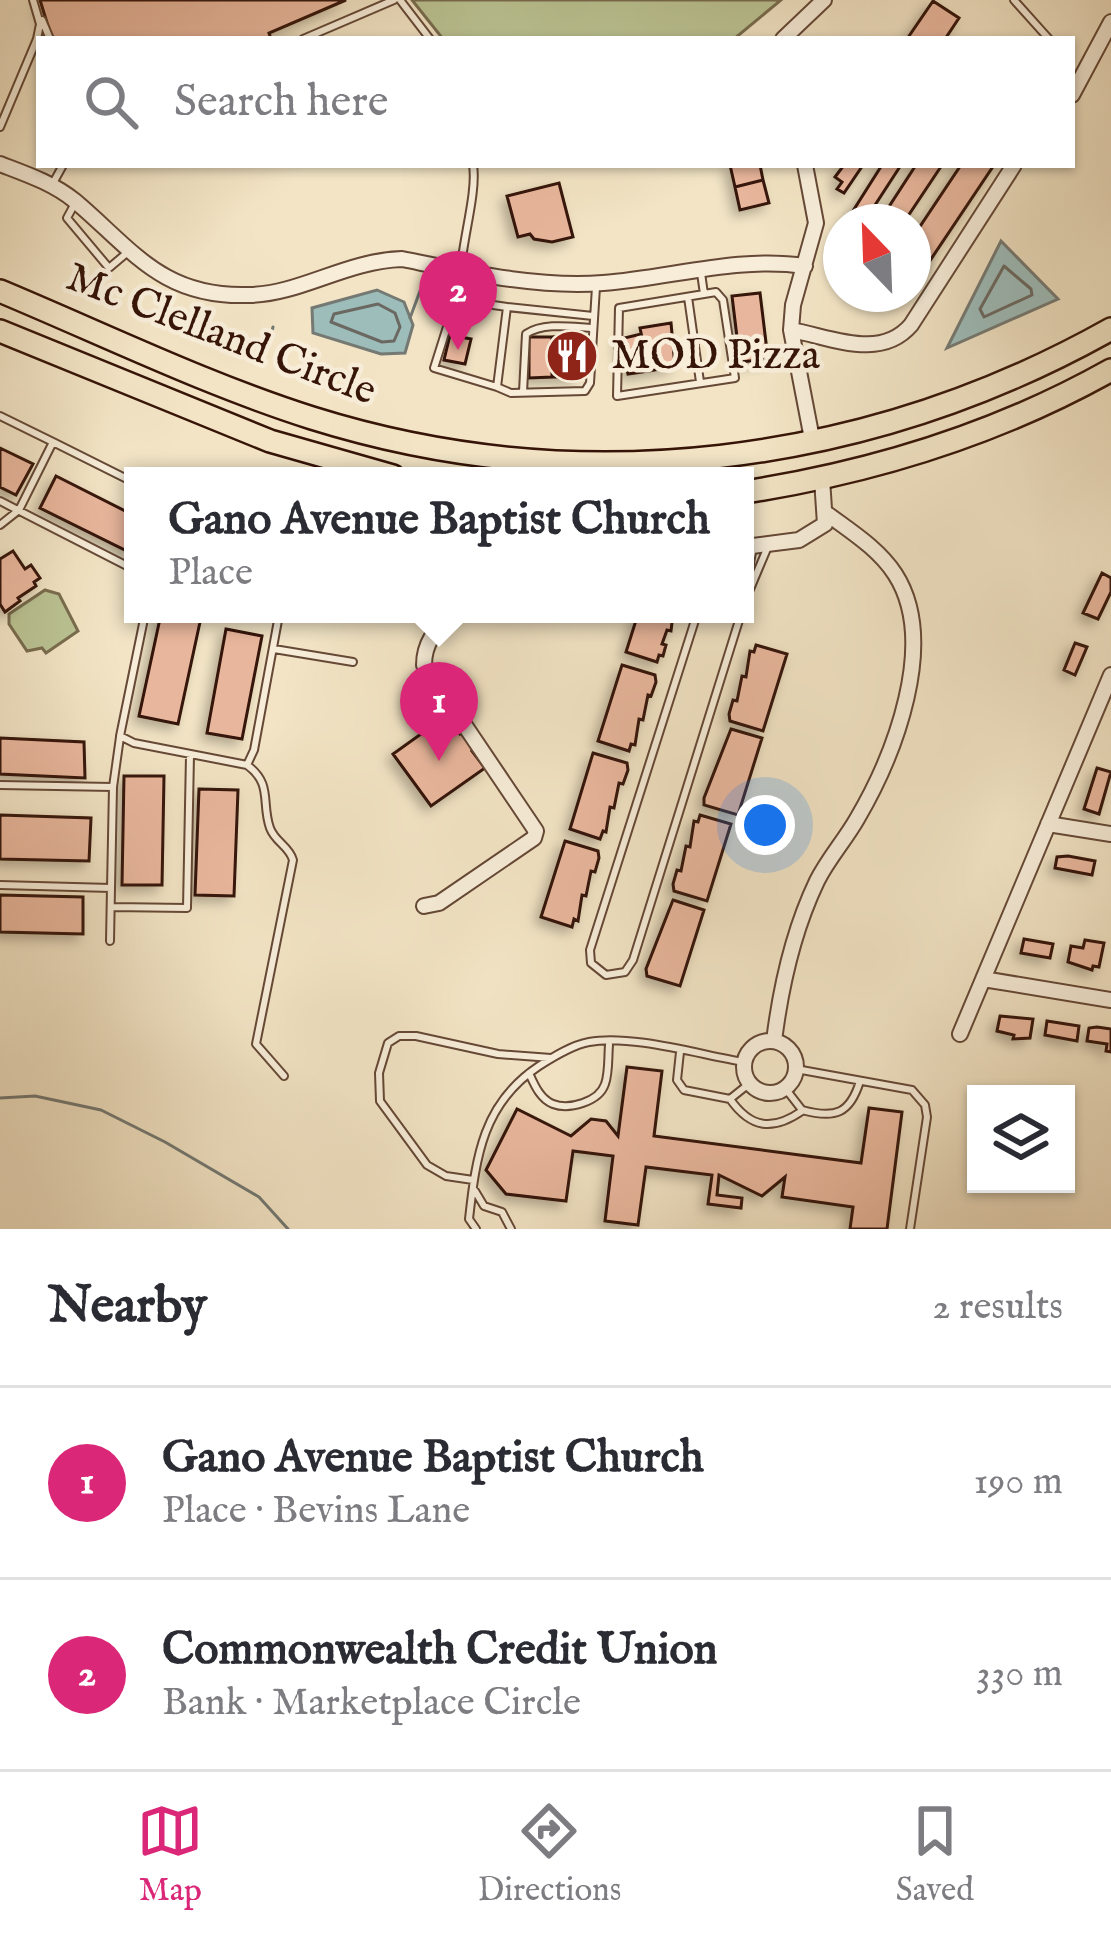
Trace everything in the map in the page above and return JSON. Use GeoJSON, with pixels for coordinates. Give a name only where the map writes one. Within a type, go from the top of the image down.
{"type":"FeatureCollection","features":[{"type":"Feature","properties":{"kind":"highway","name":"Mc Clelland Circle"},"geometry":{"type":"LineString","coordinates":[[0,291],[232,390],[311,418],[407,443],[494,457],[627,464],[744,456],[814,444],[949,404],[1043,365],[1111,329]]}},
{"type":"Feature","properties":{"kind":"highway","name":"Mc Clelland Circle"},"geometry":{"type":"LineString","coordinates":[[0,331],[256,436],[362,467]]}},
{"type":"Feature","properties":{"kind":"highway"},"geometry":{"type":"LineString","coordinates":[[754,490],[893,461],[976,434],[1111,370]]}},
{"type":"Feature","properties":{"kind":"highway"},"geometry":{"type":"LineString","coordinates":[[814,444],[822,479]]}},
{"type":"Feature","properties":{"kind":"street"},"geometry":{"type":"LineString","coordinates":[[786,36],[824,0]]}},
{"type":"Feature","properties":{"kind":"street"},"geometry":{"type":"LineString","coordinates":[[1077,69],[1111,22]]}},
{"type":"Feature","properties":{"kind":"street"},"geometry":{"type":"LineString","coordinates":[[0,164],[52,185],[128,252],[191,288],[251,296],[379,260],[402,259],[547,282],[597,283],[774,262],[805,266]]}},
{"type":"Feature","properties":{"kind":"street"},"geometry":{"type":"LineString","coordinates":[[807,168],[816,223],[793,305],[791,330],[814,444]]}},
{"type":"Feature","properties":{"kind":"street"},"geometry":{"type":"LineString","coordinates":[[791,330],[868,346],[898,338],[911,326],[1012,168]]}},
{"type":"Feature","properties":{"kind":"street"},"geometry":{"type":"LineString","coordinates":[[756,545],[813,534],[825,524],[822,479]]}},
{"type":"Feature","properties":{"kind":"street"},"geometry":{"type":"LineString","coordinates":[[774,1041],[779,999],[802,915],[885,763],[900,728],[909,682],[911,623],[897,577],[883,557],[826,513]]}},
{"type":"Feature","properties":{"kind":"street"},"geometry":{"type":"LineString","coordinates":[[424,906],[439,904],[534,838],[536,831],[424,665],[431,638],[445,623]]}},
{"type":"Feature","properties":{"kind":"street"},"geometry":{"type":"LineString","coordinates":[[960,1034],[1111,675]]}},
{"type":"Feature","properties":{"kind":"street"},"geometry":{"type":"LineString","coordinates":[[1048,824],[1111,834]]}},
{"type":"Feature","properties":{"kind":"street"},"geometry":{"type":"LineString","coordinates":[[983,979],[1111,1000]]}},
{"type":"Feature","properties":{"kind":"street"},"geometry":{"type":"LineString","coordinates":[[774,1041],[788,1047],[796,1069],[785,1088],[769,1093],[750,1083],[744,1062],[758,1043],[774,1041]]}},
{"type":"Feature","properties":{"kind":"lane"},"geometry":{"type":"LineString","coordinates":[[33,0],[49,36]]}},
{"type":"Feature","properties":{"kind":"lane"},"geometry":{"type":"LineString","coordinates":[[310,36],[397,0],[427,36]]}},
{"type":"Feature","properties":{"kind":"lane"},"geometry":{"type":"LineString","coordinates":[[1014,0],[1046,36]]}},
{"type":"Feature","properties":{"kind":"lane"},"geometry":{"type":"LineString","coordinates":[[37,36],[38,10]]}},
{"type":"Feature","properties":{"kind":"lane"},"geometry":{"type":"LineString","coordinates":[[0,127],[36,41]]}},
{"type":"Feature","properties":{"kind":"lane"},"geometry":{"type":"LineString","coordinates":[[52,185],[61,168]]}},
{"type":"Feature","properties":{"kind":"lane"},"geometry":{"type":"LineString","coordinates":[[473,168],[473,213],[459,270],[459,291],[434,368],[523,392],[585,391],[590,383],[597,283]]}},
{"type":"Feature","properties":{"kind":"lane"},"geometry":{"type":"LineString","coordinates":[[76,202],[67,218],[109,268],[128,252]]}},
{"type":"Feature","properties":{"kind":"lane"},"geometry":{"type":"LineString","coordinates":[[700,269],[704,294]]}},
{"type":"Feature","properties":{"kind":"lane"},"geometry":{"type":"LineString","coordinates":[[646,278],[651,303]]}},
{"type":"Feature","properties":{"kind":"lane"},"geometry":{"type":"LineString","coordinates":[[459,291],[466,301],[594,316]]}},
{"type":"Feature","properties":{"kind":"lane"},"geometry":{"type":"LineString","coordinates":[[716,292],[723,300],[736,378],[617,396],[619,308],[688,297],[716,292]]}},
{"type":"Feature","properties":{"kind":"lane"},"geometry":{"type":"LineString","coordinates":[[688,297],[700,383]]}},
{"type":"Feature","properties":{"kind":"lane"},"geometry":{"type":"LineString","coordinates":[[496,387],[507,307]]}},
{"type":"Feature","properties":{"kind":"lane"},"geometry":{"type":"LineString","coordinates":[[523,392],[526,334],[554,327],[593,328]]}},
{"type":"Feature","properties":{"kind":"lane"},"geometry":{"type":"LineString","coordinates":[[0,416],[124,478]]}},
{"type":"Feature","properties":{"kind":"lane"},"geometry":{"type":"LineString","coordinates":[[0,524],[19,510],[53,442]]}},
{"type":"Feature","properties":{"kind":"lane"},"geometry":{"type":"LineString","coordinates":[[0,501],[124,564]]}},
{"type":"Feature","properties":{"kind":"lane"},"geometry":{"type":"LineString","coordinates":[[754,579],[759,573],[756,545]]}},
{"type":"Feature","properties":{"kind":"lane"},"geometry":{"type":"LineString","coordinates":[[110,941],[113,787],[144,623]]}},
{"type":"Feature","properties":{"kind":"lane"},"geometry":{"type":"LineString","coordinates":[[248,765],[277,623]]}},
{"type":"Feature","properties":{"kind":"lane"},"geometry":{"type":"LineString","coordinates":[[694,623],[590,950],[591,963],[606,975],[625,972],[633,960],[738,623]]}},
{"type":"Feature","properties":{"kind":"lane"},"geometry":{"type":"LineString","coordinates":[[274,649],[353,662]]}},
{"type":"Feature","properties":{"kind":"lane"},"geometry":{"type":"LineString","coordinates":[[120,736],[134,743],[248,765],[265,784],[271,831],[293,860],[256,1043],[284,1076]]}},
{"type":"Feature","properties":{"kind":"lane"},"geometry":{"type":"LineString","coordinates":[[112,907],[188,908],[190,755]]}},
{"type":"Feature","properties":{"kind":"lane"},"geometry":{"type":"LineString","coordinates":[[0,785],[113,787]]}},
{"type":"Feature","properties":{"kind":"lane"},"geometry":{"type":"LineString","coordinates":[[0,885],[111,888]]}},
{"type":"Feature","properties":{"kind":"lane"},"geometry":{"type":"LineString","coordinates":[[511,1229],[502,1212],[484,1206],[473,1183],[428,1165],[380,1101],[380,1073],[388,1043],[399,1036],[498,1054],[551,1058]]}},
{"type":"Feature","properties":{"kind":"lane"},"geometry":{"type":"LineString","coordinates":[[476,1229],[469,1219],[473,1183],[489,1121],[509,1088],[551,1058],[590,1042],[744,1062]]}},
{"type":"Feature","properties":{"kind":"lane"},"geometry":{"type":"LineString","coordinates":[[529,1073],[537,1090],[553,1104],[579,1105],[605,1084],[609,1043]]}},
{"type":"Feature","properties":{"kind":"lane"},"geometry":{"type":"LineString","coordinates":[[680,1052],[677,1080],[684,1090],[730,1099],[739,1112],[765,1124],[783,1124],[802,1110]]}},
{"type":"Feature","properties":{"kind":"lane"},"geometry":{"type":"LineString","coordinates":[[796,1069],[913,1090],[925,1105],[910,1229]]}},
{"type":"Feature","properties":{"kind":"lane"},"geometry":{"type":"LineString","coordinates":[[785,1088],[802,1110],[832,1116],[845,1112],[854,1101],[860,1081]]}},
{"type":"Feature","properties":{"kind":"lane"},"geometry":{"type":"LineString","coordinates":[[730,1099],[750,1083]]}},
{"type":"Feature","properties":{"kind":"green space"},"geometry":{"type":"Polygon","coordinates":[[[412,0],[781,0],[738,36],[441,36],[412,0]]]}},
{"type":"Feature","properties":{"kind":"green space"},"geometry":{"type":"Polygon","coordinates":[[[45,590],[59,594],[78,631],[46,653],[42,648],[27,651],[9,624],[9,614],[45,590]]]}},
{"type":"Feature","properties":{"kind":"water"},"geometry":{"type":"Polygon","coordinates":[[[1001,241],[1058,299],[947,348],[1001,241]]]}},
{"type":"Feature","properties":{"kind":"water"},"geometry":{"type":"Polygon","coordinates":[[[377,290],[404,302],[413,325],[405,353],[381,354],[313,333],[312,308],[377,290]]]}},
{"type":"Feature","properties":{"kind":"building"},"geometry":{"type":"Polygon","coordinates":[[[40,0],[346,0],[270,36],[51,36],[40,0]]]}},
{"type":"Feature","properties":{"kind":"building"},"geometry":{"type":"Polygon","coordinates":[[[933,1],[959,18],[947,36],[909,36],[933,1]]]}},
{"type":"Feature","properties":{"kind":"building"},"geometry":{"type":"Polygon","coordinates":[[[731,168],[761,168],[763,180],[735,187],[731,168]]]}},
{"type":"Feature","properties":{"kind":"building"},"geometry":{"type":"Polygon","coordinates":[[[842,168],[861,168],[844,193],[837,189],[842,182],[835,177],[842,168]]]}},
{"type":"Feature","properties":{"kind":"building"},"geometry":{"type":"Polygon","coordinates":[[[880,168],[899,168],[876,204],[857,204],[880,168]]]}},
{"type":"Feature","properties":{"kind":"building"},"geometry":{"type":"Polygon","coordinates":[[[914,168],[940,168],[916,204],[891,204],[914,168]]]}},
{"type":"Feature","properties":{"kind":"building"},"geometry":{"type":"Polygon","coordinates":[[[959,168],[992,168],[931,259],[931,210],[959,168]]]}},
{"type":"Feature","properties":{"kind":"building"},"geometry":{"type":"Polygon","coordinates":[[[763,180],[769,203],[740,210],[735,187],[763,180]]]}},
{"type":"Feature","properties":{"kind":"building"},"geometry":{"type":"Polygon","coordinates":[[[559,183],[573,237],[552,242],[530,234],[518,237],[507,196],[559,183]]]}},
{"type":"Feature","properties":{"kind":"building"},"geometry":{"type":"Polygon","coordinates":[[[760,293],[768,359],[740,362],[732,296],[760,293]]]}},
{"type":"Feature","properties":{"kind":"building"},"geometry":{"type":"Polygon","coordinates":[[[671,323],[675,366],[649,371],[640,328],[671,323]]]}},
{"type":"Feature","properties":{"kind":"building"},"geometry":{"type":"Polygon","coordinates":[[[641,334],[649,371],[628,374],[620,339],[641,334]]]}},
{"type":"Feature","properties":{"kind":"building"},"geometry":{"type":"Polygon","coordinates":[[[450,335],[471,339],[465,364],[444,360],[450,335]]]}},
{"type":"Feature","properties":{"kind":"building"},"geometry":{"type":"Polygon","coordinates":[[[565,336],[565,377],[552,377],[552,337],[565,336]]]}},
{"type":"Feature","properties":{"kind":"building","name":"MOD Pizza"},"geometry":{"type":"Polygon","coordinates":[[[565,336],[579,336],[578,377],[565,377],[565,336]]]}},
{"type":"Feature","properties":{"kind":"building"},"geometry":{"type":"Polygon","coordinates":[[[529,337],[552,337],[552,377],[529,378],[529,337]]]}},
{"type":"Feature","properties":{"kind":"building"},"geometry":{"type":"Polygon","coordinates":[[[0,448],[33,464],[16,495],[0,487],[0,448]]]}},
{"type":"Feature","properties":{"kind":"building"},"geometry":{"type":"Polygon","coordinates":[[[56,476],[124,510],[124,550],[40,508],[56,476]]]}},
{"type":"Feature","properties":{"kind":"building"},"geometry":{"type":"Polygon","coordinates":[[[13,551],[25,569],[31,565],[40,578],[5,612],[0,604],[0,559],[13,551]]]}},
{"type":"Feature","properties":{"kind":"building"},"geometry":{"type":"Polygon","coordinates":[[[1102,573],[1111,578],[1111,592],[1098,619],[1083,613],[1102,573]]]}},
{"type":"Feature","properties":{"kind":"building"},"geometry":{"type":"Polygon","coordinates":[[[159,623],[200,623],[178,724],[139,716],[159,623]]]}},
{"type":"Feature","properties":{"kind":"building"},"geometry":{"type":"Polygon","coordinates":[[[635,623],[672,623],[657,662],[626,652],[635,623]]]}},
{"type":"Feature","properties":{"kind":"building"},"geometry":{"type":"Polygon","coordinates":[[[226,629],[262,636],[242,739],[207,733],[226,629]]]}},
{"type":"Feature","properties":{"kind":"building"},"geometry":{"type":"Polygon","coordinates":[[[1075,643],[1087,647],[1075,675],[1064,670],[1075,643]]]}},
{"type":"Feature","properties":{"kind":"building"},"geometry":{"type":"Polygon","coordinates":[[[756,645],[787,654],[763,731],[730,721],[729,714],[756,645]]]}},
{"type":"Feature","properties":{"kind":"building"},"geometry":{"type":"Polygon","coordinates":[[[622,665],[655,675],[656,682],[629,751],[598,741],[622,665]]]}},
{"type":"Feature","properties":{"kind":"building"},"geometry":{"type":"Polygon","coordinates":[[[446,716],[460,734],[472,726],[484,743],[472,751],[485,768],[431,806],[393,754],[446,716]]]}},
{"type":"Feature","properties":{"kind":"building"},"geometry":{"type":"Polygon","coordinates":[[[731,729],[762,738],[738,815],[704,805],[731,729]]]}},
{"type":"Feature","properties":{"kind":"building"},"geometry":{"type":"Polygon","coordinates":[[[0,738],[84,742],[85,778],[0,774],[0,738]]]}},
{"type":"Feature","properties":{"kind":"building"},"geometry":{"type":"Polygon","coordinates":[[[593,753],[627,763],[628,770],[600,839],[570,829],[593,753]]]}},
{"type":"Feature","properties":{"kind":"building"},"geometry":{"type":"Polygon","coordinates":[[[1097,768],[1111,772],[1099,814],[1084,809],[1097,768]]]}},
{"type":"Feature","properties":{"kind":"building"},"geometry":{"type":"Polygon","coordinates":[[[124,776],[164,776],[162,885],[122,885],[124,776]]]}},
{"type":"Feature","properties":{"kind":"building"},"geometry":{"type":"Polygon","coordinates":[[[199,789],[238,790],[234,896],[195,895],[199,789]]]}},
{"type":"Feature","properties":{"kind":"building"},"geometry":{"type":"Polygon","coordinates":[[[0,815],[91,818],[89,861],[0,859],[0,815]]]}},
{"type":"Feature","properties":{"kind":"building"},"geometry":{"type":"Polygon","coordinates":[[[700,815],[731,824],[707,901],[674,891],[673,884],[700,815]]]}},
{"type":"Feature","properties":{"kind":"building"},"geometry":{"type":"Polygon","coordinates":[[[565,841],[598,851],[599,858],[572,927],[541,917],[565,841]]]}},
{"type":"Feature","properties":{"kind":"building"},"geometry":{"type":"Polygon","coordinates":[[[1057,857],[1095,861],[1092,875],[1055,868],[1057,857]]]}},
{"type":"Feature","properties":{"kind":"building"},"geometry":{"type":"Polygon","coordinates":[[[0,895],[83,897],[83,934],[0,932],[0,895]]]}},
{"type":"Feature","properties":{"kind":"building"},"geometry":{"type":"Polygon","coordinates":[[[673,900],[704,910],[680,986],[647,976],[646,969],[673,900]]]}},
{"type":"Feature","properties":{"kind":"building"},"geometry":{"type":"Polygon","coordinates":[[[1024,939],[1053,944],[1050,958],[1021,953],[1024,939]]]}},
{"type":"Feature","properties":{"kind":"building"},"geometry":{"type":"Polygon","coordinates":[[[1085,940],[1104,943],[1099,967],[1092,970],[1068,962],[1071,946],[1083,948],[1085,940]]]}},
{"type":"Feature","properties":{"kind":"building"},"geometry":{"type":"Polygon","coordinates":[[[1000,1016],[1033,1019],[1030,1038],[1013,1039],[1014,1035],[997,1031],[1000,1016]]]}},
{"type":"Feature","properties":{"kind":"building"},"geometry":{"type":"Polygon","coordinates":[[[1047,1021],[1079,1026],[1077,1041],[1045,1035],[1047,1021]]]}},
{"type":"Feature","properties":{"kind":"building"},"geometry":{"type":"Polygon","coordinates":[[[1089,1028],[1111,1029],[1111,1052],[1106,1051],[1107,1044],[1087,1041],[1089,1028]]]}},
{"type":"Feature","properties":{"kind":"building"},"geometry":{"type":"Polygon","coordinates":[[[627,1067],[662,1071],[654,1136],[861,1163],[869,1108],[902,1112],[887,1229],[850,1229],[853,1207],[782,1197],[785,1177],[762,1196],[719,1175],[717,1195],[742,1198],[741,1208],[708,1204],[712,1175],[646,1167],[638,1225],[605,1221],[613,1156],[573,1151],[566,1201],[506,1194],[486,1170],[517,1109],[571,1136],[591,1119],[606,1121],[618,1136],[627,1067]]]}},
{"type":"Feature","properties":{"kind":"waterway"},"geometry":{"type":"LineString","coordinates":[[410,318],[420,291]]}},
{"type":"Feature","properties":{"kind":"waterway"},"geometry":{"type":"LineString","coordinates":[[269,342],[273,327]]}},
{"type":"Feature","properties":{"kind":"waterway"},"geometry":{"type":"LineString","coordinates":[[0,1098],[35,1096],[101,1110],[259,1197],[288,1229]]}},
{"type":"Feature","properties":{"kind":"place","name":"Commonwealth Credit Union"},"geometry":{"type":"Point","coordinates":[458,350]}},
{"type":"Feature","properties":{"kind":"place","name":"MOD Pizza"},"geometry":{"type":"Point","coordinates":[572,356]}},
{"type":"Feature","properties":{"kind":"place","name":"Gano Avenue Baptist Church"},"geometry":{"type":"Point","coordinates":[439,761]}}]}
